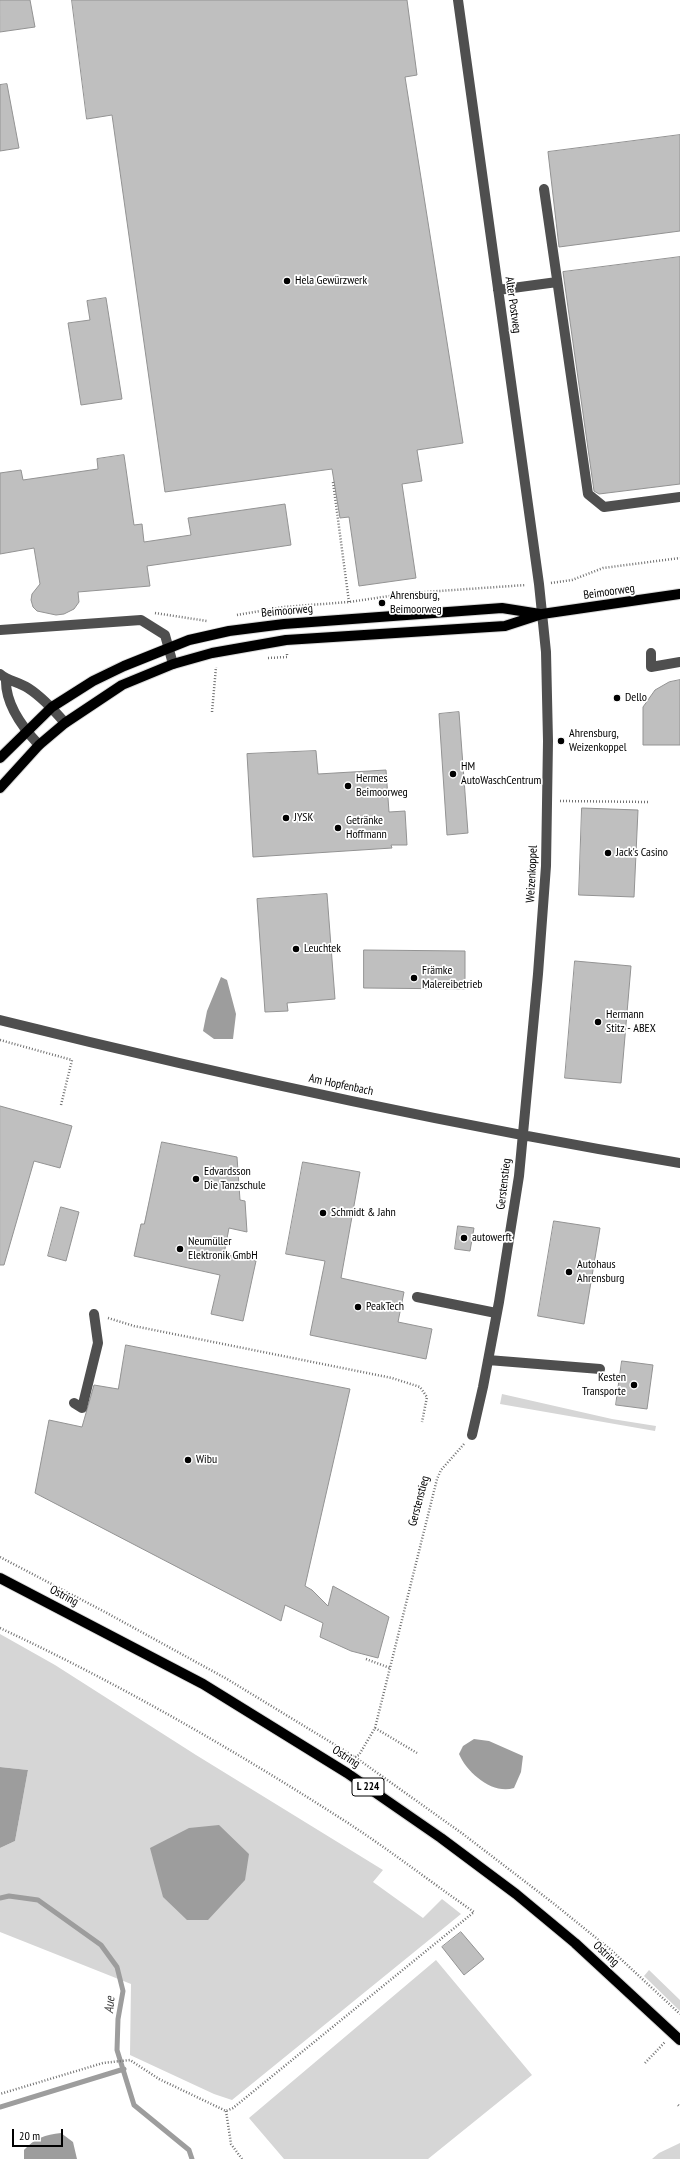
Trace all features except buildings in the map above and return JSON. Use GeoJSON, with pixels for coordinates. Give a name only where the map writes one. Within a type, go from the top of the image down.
{"type":"FeatureCollection","features":[{"type":"Feature","properties":{"kind":"main road","name":"Beimoorweg"},"geometry":{"type":"LineString","coordinates":[[0,788],[39,745],[65,723],[122,685],[173,664],[212,653],[286,640],[505,626],[542,614],[680,594]]}},
{"type":"Feature","properties":{"kind":"main road","name":"Beimoorweg"},"geometry":{"type":"LineString","coordinates":[[0,758],[25,731],[52,707],[92,681],[167,647],[229,631],[284,624],[502,608],[542,614]]}},
{"type":"Feature","properties":{"kind":"main road","name":"Ostring"},"geometry":{"type":"LineString","coordinates":[[0,1578],[203,1684],[347,1773],[441,1838],[516,1894],[575,1943],[676,2037]]}},
{"type":"Feature","properties":{"kind":"street","name":"Alter Postweg"},"geometry":{"type":"LineString","coordinates":[[458,0],[542,614]]}},
{"type":"Feature","properties":{"kind":"street"},"geometry":{"type":"LineString","coordinates":[[544,188],[588,494],[604,507],[680,497]]}},
{"type":"Feature","properties":{"kind":"street"},"geometry":{"type":"LineString","coordinates":[[498,290],[557,282]]}},
{"type":"Feature","properties":{"kind":"street","name":"Weizenkoppel"},"geometry":{"type":"LineString","coordinates":[[522,1136],[538,974],[546,866],[548,801],[546,652],[542,614]]}},
{"type":"Feature","properties":{"kind":"street"},"geometry":{"type":"LineString","coordinates":[[0,630],[141,620],[165,635],[167,647],[173,664]]}},
{"type":"Feature","properties":{"kind":"street"},"geometry":{"type":"LineString","coordinates":[[651,652],[651,667],[680,662]]}},
{"type":"Feature","properties":{"kind":"street"},"geometry":{"type":"LineString","coordinates":[[3,676],[29,689],[52,707],[65,723]]}},
{"type":"Feature","properties":{"kind":"street"},"geometry":{"type":"LineString","coordinates":[[3,676],[8,700],[25,731],[39,745]]}},
{"type":"Feature","properties":{"kind":"street","name":"Am Hopfenbach"},"geometry":{"type":"LineString","coordinates":[[0,1020],[150,1058],[522,1136],[680,1163]]}},
{"type":"Feature","properties":{"kind":"street","name":"Gerstenstieg"},"geometry":{"type":"LineString","coordinates":[[472,1435],[488,1360],[519,1176],[522,1136]]}},
{"type":"Feature","properties":{"kind":"street"},"geometry":{"type":"LineString","coordinates":[[417,1297],[496,1313]]}},
{"type":"Feature","properties":{"kind":"street"},"geometry":{"type":"LineString","coordinates":[[74,1403],[82,1408],[98,1343],[94,1314]]}},
{"type":"Feature","properties":{"kind":"street"},"geometry":{"type":"LineString","coordinates":[[488,1360],[600,1369]]}},
{"type":"Feature","properties":{"kind":"path"},"geometry":{"type":"LineString","coordinates":[[333,482],[349,602]]}},
{"type":"Feature","properties":{"kind":"path"},"geometry":{"type":"LineString","coordinates":[[572,580],[603,568],[680,558]]}},
{"type":"Feature","properties":{"kind":"path"},"geometry":{"type":"LineString","coordinates":[[548,801],[649,802]]}},
{"type":"Feature","properties":{"kind":"path"},"geometry":{"type":"LineString","coordinates":[[0,1040],[72,1060],[61,1106]]}},
{"type":"Feature","properties":{"kind":"path"},"geometry":{"type":"LineString","coordinates":[[94,1314],[134,1326],[399,1380],[420,1388],[427,1397],[422,1422]]}},
{"type":"Feature","properties":{"kind":"path","name":"Gerstenstieg"},"geometry":{"type":"LineString","coordinates":[[354,1758],[359,1755],[375,1728],[437,1479],[441,1470],[472,1435]]}},
{"type":"Feature","properties":{"kind":"path"},"geometry":{"type":"LineString","coordinates":[[0,1628],[118,1686],[213,1742],[348,1824],[474,1912],[233,2108],[226,2111],[159,2079],[130,2060],[104,2063],[0,2094]]}},
{"type":"Feature","properties":{"kind":"path"},"geometry":{"type":"LineString","coordinates":[[366,1659],[390,1668]]}},
{"type":"Feature","properties":{"kind":"path"},"geometry":{"type":"LineString","coordinates":[[375,1728],[417,1753]]}},
{"type":"Feature","properties":{"kind":"path"},"geometry":{"type":"LineString","coordinates":[[644,2063],[676,2037]]}},
{"type":"Feature","properties":{"kind":"path"},"geometry":{"type":"LineString","coordinates":[[226,2111],[231,2144],[242,2159]]}},
{"type":"Feature","properties":{"kind":"shaded area"},"geometry":{"type":"Polygon","coordinates":[[[221,977],[227,980],[236,1014],[233,1039],[214,1039],[203,1031],[207,1011],[221,977]]]}},
{"type":"Feature","properties":{"kind":"shaded area"},"geometry":{"type":"Polygon","coordinates":[[[502,1394],[612,1419],[656,1426],[655,1431],[500,1404],[502,1394]]]}},
{"type":"Feature","properties":{"kind":"shaded area"},"geometry":{"type":"Polygon","coordinates":[[[0,1634],[55,1665],[196,1755],[383,1870],[373,1882],[423,1918],[442,1899],[461,1914],[232,2100],[214,2094],[130,2055],[131,1984],[0,1932],[0,1848],[15,1841],[28,1770],[0,1767],[0,1634]]]}},
{"type":"Feature","properties":{"kind":"shaded area"},"geometry":{"type":"Polygon","coordinates":[[[474,1739],[489,1741],[523,1756],[521,1772],[514,1788],[506,1789],[489,1785],[474,1775],[468,1768],[459,1754],[463,1746],[474,1739]]]}},
{"type":"Feature","properties":{"kind":"shaded area"},"geometry":{"type":"Polygon","coordinates":[[[0,1767],[28,1770],[15,1841],[0,1848],[0,1767]]]}},
{"type":"Feature","properties":{"kind":"shaded area"},"geometry":{"type":"Polygon","coordinates":[[[219,1825],[249,1854],[245,1880],[208,1920],[187,1920],[163,1897],[150,1848],[189,1828],[219,1825]]]}},
{"type":"Feature","properties":{"kind":"shaded area"},"geometry":{"type":"Polygon","coordinates":[[[436,1960],[532,2075],[428,2159],[284,2159],[249,2118],[436,1960]]]}},
{"type":"Feature","properties":{"kind":"shaded area"},"geometry":{"type":"Polygon","coordinates":[[[649,1970],[680,2000],[680,2011],[644,1976],[649,1970]]]}},
{"type":"Feature","properties":{"kind":"shaded area"},"geometry":{"type":"Polygon","coordinates":[[[61,2133],[73,2142],[77,2159],[24,2159],[24,2150],[36,2140],[45,2136],[61,2133]]]}},
{"type":"Feature","properties":{"kind":"shaded area"},"geometry":{"type":"Polygon","coordinates":[[[680,2143],[680,2159],[652,2159],[659,2153],[680,2143]]]}},
{"type":"Feature","properties":{"kind":"waterway","name":"Aue"},"geometry":{"type":"LineString","coordinates":[[0,1898],[9,1896],[38,1900],[101,1945],[117,1967],[123,1991],[118,2019],[117,2050],[134,2105],[189,2150],[192,2159]]}},
{"type":"Feature","properties":{"kind":"waterway"},"geometry":{"type":"LineString","coordinates":[[0,2107],[124,2069]]}},
{"type":"Feature","properties":{"kind":"place","name":"Hela Gewürzwerk"},"geometry":{"type":"Point","coordinates":[287,281]}},
{"type":"Feature","properties":{"kind":"place","name":"Ahrensburg, Beimoorweg"},"geometry":{"type":"Point","coordinates":[382,603]}},
{"type":"Feature","properties":{"kind":"place","name":"Dello"},"geometry":{"type":"Point","coordinates":[617,698]}},
{"type":"Feature","properties":{"kind":"place","name":"Ahrensburg, Weizenkoppel"},"geometry":{"type":"Point","coordinates":[561,741]}},
{"type":"Feature","properties":{"kind":"place","name":"HM AutoWaschCentrum"},"geometry":{"type":"Point","coordinates":[453,774]}},
{"type":"Feature","properties":{"kind":"place","name":"Hermes Beimoorweg"},"geometry":{"type":"Point","coordinates":[348,786]}},
{"type":"Feature","properties":{"kind":"place","name":"JYSK"},"geometry":{"type":"Point","coordinates":[286,818]}},
{"type":"Feature","properties":{"kind":"place","name":"Getränke Hoffmann"},"geometry":{"type":"Point","coordinates":[338,828]}},
{"type":"Feature","properties":{"kind":"place","name":"Jack's Casino"},"geometry":{"type":"Point","coordinates":[608,853]}},
{"type":"Feature","properties":{"kind":"place","name":"Leuchtek"},"geometry":{"type":"Point","coordinates":[296,949]}},
{"type":"Feature","properties":{"kind":"place","name":"Främke Malereibetrieb"},"geometry":{"type":"Point","coordinates":[414,978]}},
{"type":"Feature","properties":{"kind":"place","name":"Hermann Stitz - ABEX"},"geometry":{"type":"Point","coordinates":[598,1022]}},
{"type":"Feature","properties":{"kind":"place","name":"Edvardsson Die Tanzschule"},"geometry":{"type":"Point","coordinates":[196,1179]}},
{"type":"Feature","properties":{"kind":"place","name":"Schmidt & Jahn"},"geometry":{"type":"Point","coordinates":[323,1213]}},
{"type":"Feature","properties":{"kind":"place","name":"autowerft"},"geometry":{"type":"Point","coordinates":[464,1238]}},
{"type":"Feature","properties":{"kind":"place","name":"Neumüller Elektronik GmbH"},"geometry":{"type":"Point","coordinates":[180,1249]}},
{"type":"Feature","properties":{"kind":"place","name":"Autohaus Ahrensburg"},"geometry":{"type":"Point","coordinates":[569,1272]}},
{"type":"Feature","properties":{"kind":"place","name":"PeakTech"},"geometry":{"type":"Point","coordinates":[358,1307]}},
{"type":"Feature","properties":{"kind":"place","name":"Kesten Transporte"},"geometry":{"type":"Point","coordinates":[634,1385]}},
{"type":"Feature","properties":{"kind":"place","name":"Wibu"},"geometry":{"type":"Point","coordinates":[188,1460]}}]}
